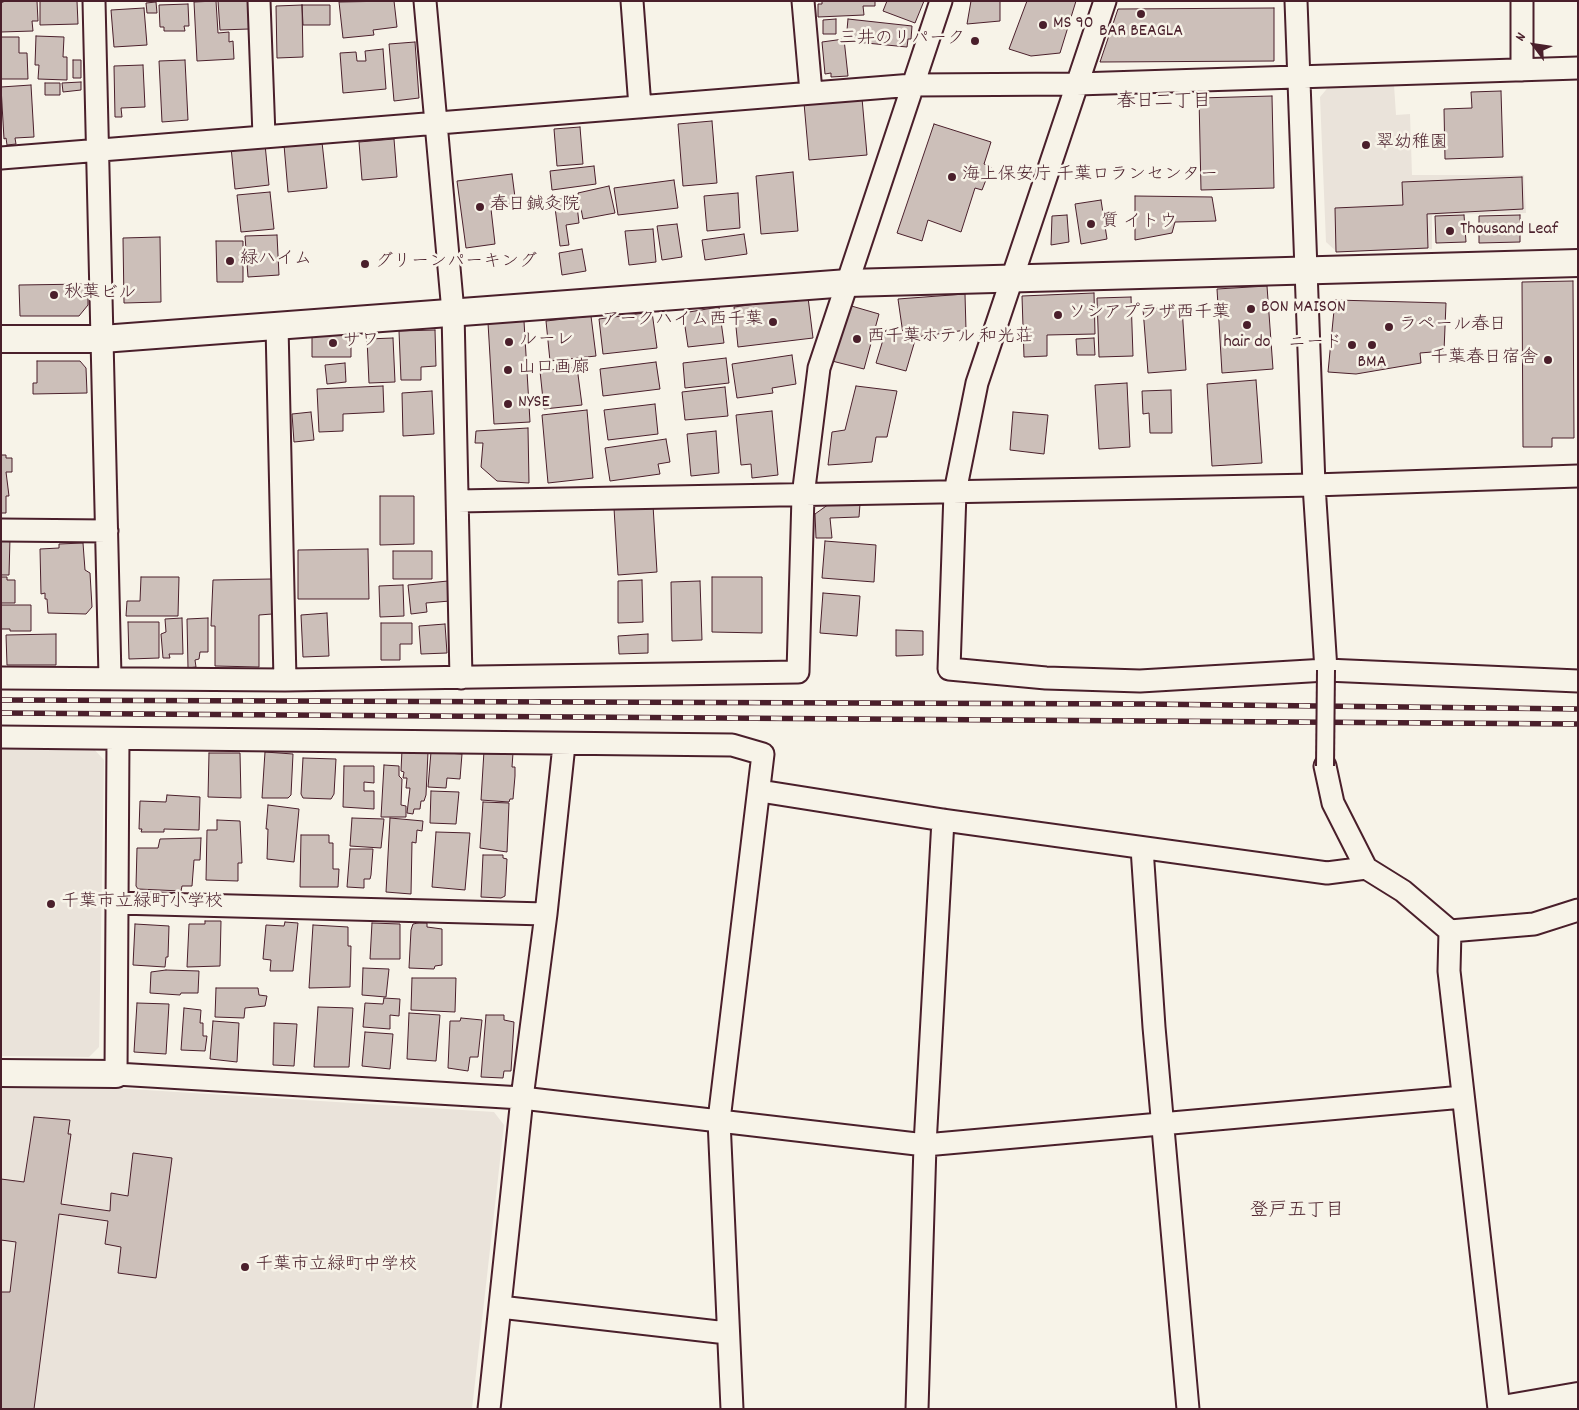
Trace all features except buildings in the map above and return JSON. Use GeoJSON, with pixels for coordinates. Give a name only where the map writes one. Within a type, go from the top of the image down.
{"type":"FeatureCollection","features":[{"type":"Feature","properties":{"kind":"street"},"geometry":{"type":"LineString","coordinates":[[94,1],[110,677]]}},
{"type":"Feature","properties":{"kind":"street"},"geometry":{"type":"LineString","coordinates":[[260,1],[264,136]]}},
{"type":"Feature","properties":{"kind":"street"},"geometry":{"type":"LineString","coordinates":[[425,1],[453,312],[462,678]]}},
{"type":"Feature","properties":{"kind":"street"},"geometry":{"type":"LineString","coordinates":[[632,1],[640,107]]}},
{"type":"Feature","properties":{"kind":"street"},"geometry":{"type":"LineString","coordinates":[[804,1],[812,92]]}},
{"type":"Feature","properties":{"kind":"street"},"geometry":{"type":"LineString","coordinates":[[1,678],[110,677],[285,680],[798,672],[803,496],[819,368],[941,1]]}},
{"type":"Feature","properties":{"kind":"street"},"geometry":{"type":"LineString","coordinates":[[1104,1],[977,383],[955,492],[949,669],[1046,678],[1140,681],[1326,670],[1578,681]]}},
{"type":"Feature","properties":{"kind":"street"},"geometry":{"type":"LineString","coordinates":[[1296,1],[1314,485],[1326,670],[1325,766],[1333,802],[1366,868],[1403,891],[1450,931],[1534,924],[1578,910]]}},
{"type":"Feature","properties":{"kind":"street"},"geometry":{"type":"LineString","coordinates":[[1522,1],[1522,70]]}},
{"type":"Feature","properties":{"kind":"street"},"geometry":{"type":"LineString","coordinates":[[1,158],[97,152],[264,136],[913,85],[1077,84],[1578,68]]}},
{"type":"Feature","properties":{"kind":"street"},"geometry":{"type":"LineString","coordinates":[[1,339],[102,339],[848,283],[1578,262]]}},
{"type":"Feature","properties":{"kind":"street"},"geometry":{"type":"LineString","coordinates":[[277,326],[285,680]]}},
{"type":"Feature","properties":{"kind":"street"},"geometry":{"type":"LineString","coordinates":[[458,501],[1314,485],[1578,476]]}},
{"type":"Feature","properties":{"kind":"street"},"geometry":{"type":"LineString","coordinates":[[1,530],[107,532]]}},
{"type":"Feature","properties":{"kind":"street"},"geometry":{"type":"LineString","coordinates":[[1,737],[564,745],[732,745],[763,754],[719,1120],[727,1334],[732,1409]]}},
{"type":"Feature","properties":{"kind":"street"},"geometry":{"type":"LineString","coordinates":[[116,1074],[118,739]]}},
{"type":"Feature","properties":{"kind":"street"},"geometry":{"type":"LineString","coordinates":[[489,1409],[522,1098],[546,914],[564,745]]}},
{"type":"Feature","properties":{"kind":"street"},"geometry":{"type":"LineString","coordinates":[[760,791],[943,820],[1327,873],[1366,868]]}},
{"type":"Feature","properties":{"kind":"street"},"geometry":{"type":"LineString","coordinates":[[917,1409],[925,1145],[943,820]]}},
{"type":"Feature","properties":{"kind":"street"},"geometry":{"type":"LineString","coordinates":[[1142,848],[1154,1027],[1188,1409]]}},
{"type":"Feature","properties":{"kind":"street"},"geometry":{"type":"LineString","coordinates":[[117,903],[546,914]]}},
{"type":"Feature","properties":{"kind":"street"},"geometry":{"type":"LineString","coordinates":[[1450,931],[1449,971],[1499,1409]]}},
{"type":"Feature","properties":{"kind":"street"},"geometry":{"type":"LineString","coordinates":[[1,1073],[116,1074],[522,1098],[925,1145],[1164,1126],[1463,1097]]}},
{"type":"Feature","properties":{"kind":"street"},"geometry":{"type":"LineString","coordinates":[[500,1307],[727,1334]]}},
{"type":"Feature","properties":{"kind":"street"},"geometry":{"type":"LineString","coordinates":[[1503,1409],[1578,1396]]}},
{"type":"Feature","properties":{"kind":"shaded area","name":"翠幼稚園"},"geometry":{"type":"Polygon","coordinates":[[[1330,85],[1394,85],[1396,115],[1410,114],[1412,175],[1524,175],[1526,213],[1432,215],[1432,249],[1337,252],[1326,242],[1320,97],[1330,85]]]}},
{"type":"Feature","properties":{"kind":"shaded area","name":"千葉市立緑町小学校"},"geometry":{"type":"Polygon","coordinates":[[[1,747],[93,748],[104,760],[99,1047],[89,1057],[1,1056],[1,747]]]}},
{"type":"Feature","properties":{"kind":"shaded area","name":"千葉市立緑町中学校"},"geometry":{"type":"Polygon","coordinates":[[[1,1087],[99,1087],[494,1112],[504,1125],[472,1409],[1,1409],[1,1087]]]}},
{"type":"Feature","properties":{"kind":"railway"},"geometry":{"type":"LineString","coordinates":[[1,700],[1144,704],[1578,709]]}},
{"type":"Feature","properties":{"kind":"railway"},"geometry":{"type":"LineString","coordinates":[[1,713],[1578,724]]}},
{"type":"Feature","properties":{"kind":"place","name":"BAR BEAGLA"},"geometry":{"type":"Point","coordinates":[1141,14]}},
{"type":"Feature","properties":{"kind":"place","name":"MS 90"},"geometry":{"type":"Point","coordinates":[1043,25]}},
{"type":"Feature","properties":{"kind":"place","name":"三井のリパーク"},"geometry":{"type":"Point","coordinates":[975,41]}},
{"type":"Feature","properties":{"kind":"place","name":"翠幼稚園"},"geometry":{"type":"Point","coordinates":[1366,145]}},
{"type":"Feature","properties":{"kind":"place","name":"海上保安庁 千葉ロランセンター"},"geometry":{"type":"Point","coordinates":[952,177]}},
{"type":"Feature","properties":{"kind":"place","name":"春日鍼灸院"},"geometry":{"type":"Point","coordinates":[480,207]}},
{"type":"Feature","properties":{"kind":"place","name":"質 イトウ"},"geometry":{"type":"Point","coordinates":[1091,224]}},
{"type":"Feature","properties":{"kind":"place","name":"Thousand Leaf"},"geometry":{"type":"Point","coordinates":[1450,231]}},
{"type":"Feature","properties":{"kind":"place","name":"緑ハイム"},"geometry":{"type":"Point","coordinates":[230,261]}},
{"type":"Feature","properties":{"kind":"place","name":"グリーンパーキング"},"geometry":{"type":"Point","coordinates":[365,264]}},
{"type":"Feature","properties":{"kind":"place","name":"秋葉ビル"},"geometry":{"type":"Point","coordinates":[54,295]}},
{"type":"Feature","properties":{"kind":"place","name":"BON MAISON"},"geometry":{"type":"Point","coordinates":[1251,309]}},
{"type":"Feature","properties":{"kind":"place","name":"ソシアプラザ西千葉"},"geometry":{"type":"Point","coordinates":[1058,315]}},
{"type":"Feature","properties":{"kind":"place","name":"アークハイム西千葉"},"geometry":{"type":"Point","coordinates":[773,322]}},
{"type":"Feature","properties":{"kind":"place","name":"hair do"},"geometry":{"type":"Point","coordinates":[1247,325]}},
{"type":"Feature","properties":{"kind":"place","name":"ラペール春日"},"geometry":{"type":"Point","coordinates":[1389,327]}},
{"type":"Feature","properties":{"kind":"place","name":"西千葉ホテル 和光荘"},"geometry":{"type":"Point","coordinates":[857,339]}},
{"type":"Feature","properties":{"kind":"place","name":"ルーレ"},"geometry":{"type":"Point","coordinates":[509,342]}},
{"type":"Feature","properties":{"kind":"place","name":"サワ"},"geometry":{"type":"Point","coordinates":[333,343]}},
{"type":"Feature","properties":{"kind":"place","name":"ニード"},"geometry":{"type":"Point","coordinates":[1352,345]}},
{"type":"Feature","properties":{"kind":"place","name":"BMA"},"geometry":{"type":"Point","coordinates":[1372,345]}},
{"type":"Feature","properties":{"kind":"place","name":"千葉春日宿舎"},"geometry":{"type":"Point","coordinates":[1548,360]}},
{"type":"Feature","properties":{"kind":"place","name":"山口画廊"},"geometry":{"type":"Point","coordinates":[508,370]}},
{"type":"Feature","properties":{"kind":"place","name":"NYSE"},"geometry":{"type":"Point","coordinates":[508,404]}},
{"type":"Feature","properties":{"kind":"place","name":"千葉市立緑町小学校"},"geometry":{"type":"Point","coordinates":[51,904]}},
{"type":"Feature","properties":{"kind":"place","name":"千葉市立緑町中学校"},"geometry":{"type":"Point","coordinates":[245,1267]}},
{"type":"Feature","properties":{"kind":"district","name":"春日二丁目"},"geometry":{"type":"Point","coordinates":[1164,103]}},
{"type":"Feature","properties":{"kind":"district","name":"登戸五丁目"},"geometry":{"type":"Point","coordinates":[1297,1212]}}]}
